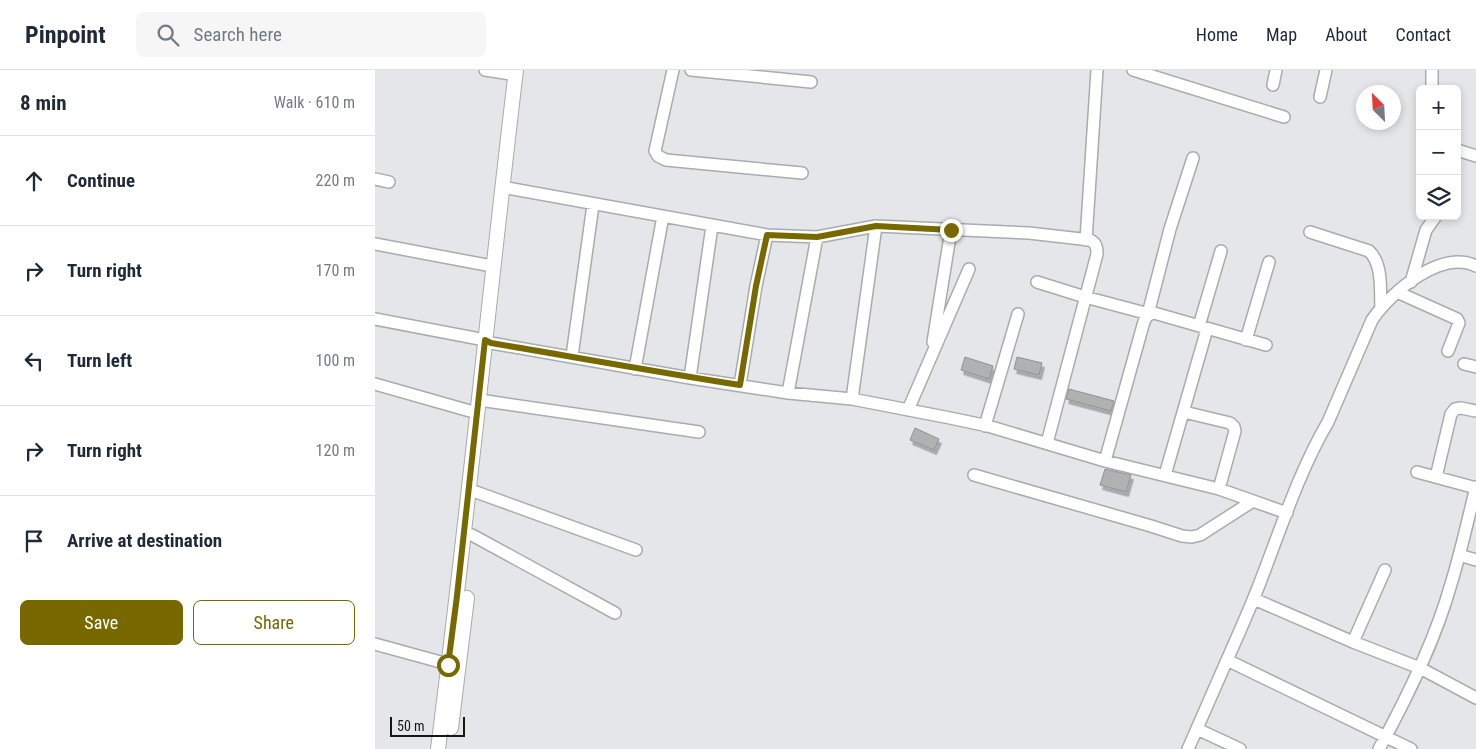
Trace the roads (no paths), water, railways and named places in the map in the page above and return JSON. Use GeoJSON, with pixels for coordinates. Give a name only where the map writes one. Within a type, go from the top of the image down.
{"type":"FeatureCollection","features":[{"type":"Feature","properties":{"kind":"main road"},"geometry":{"type":"LineString","coordinates":[[439,749],[467,595],[488,341],[518,72]]}},
{"type":"Feature","properties":{"kind":"main road"},"geometry":{"type":"LineString","coordinates":[[488,341],[492,266],[506,187]]}},
{"type":"Feature","properties":{"kind":"main road"},"geometry":{"type":"LineString","coordinates":[[448,749],[457,596],[482,407]]}},
{"type":"Feature","properties":{"kind":"street"},"geometry":{"type":"LineString","coordinates":[[485,70],[518,72]]}},
{"type":"Feature","properties":{"kind":"street"},"geometry":{"type":"LineString","coordinates":[[673,70],[655,150],[658,156],[666,160],[802,173]]}},
{"type":"Feature","properties":{"kind":"street"},"geometry":{"type":"LineString","coordinates":[[691,70],[811,82]]}},
{"type":"Feature","properties":{"kind":"street"},"geometry":{"type":"LineString","coordinates":[[1086,240],[1097,70]]}},
{"type":"Feature","properties":{"kind":"street"},"geometry":{"type":"LineString","coordinates":[[1133,70],[1284,117]]}},
{"type":"Feature","properties":{"kind":"street"},"geometry":{"type":"LineString","coordinates":[[1273,85],[1277,70]]}},
{"type":"Feature","properties":{"kind":"street"},"geometry":{"type":"LineString","coordinates":[[1320,97],[1326,70]]}},
{"type":"Feature","properties":{"kind":"street"},"geometry":{"type":"LineString","coordinates":[[1432,70],[1432,85]]}},
{"type":"Feature","properties":{"kind":"street"},"geometry":{"type":"LineString","coordinates":[[1461,151],[1476,156]]}},
{"type":"Feature","properties":{"kind":"street"},"geometry":{"type":"LineString","coordinates":[[1105,461],[1145,318],[1148,314],[1169,229],[1193,158]]}},
{"type":"Feature","properties":{"kind":"street"},"geometry":{"type":"LineString","coordinates":[[375,179],[389,182]]}},
{"type":"Feature","properties":{"kind":"street"},"geometry":{"type":"LineString","coordinates":[[506,187],[767,235],[817,237],[876,226],[1029,233],[1094,242],[1097,249],[1047,444]]}},
{"type":"Feature","properties":{"kind":"street"},"geometry":{"type":"LineString","coordinates":[[572,356],[593,204]]}},
{"type":"Feature","properties":{"kind":"street"},"geometry":{"type":"LineString","coordinates":[[635,369],[663,216]]}},
{"type":"Feature","properties":{"kind":"street"},"geometry":{"type":"LineString","coordinates":[[1411,282],[1426,230],[1433,220]]}},
{"type":"Feature","properties":{"kind":"street"},"geometry":{"type":"LineString","coordinates":[[690,378],[712,226]]}},
{"type":"Feature","properties":{"kind":"street"},"geometry":{"type":"LineString","coordinates":[[851,399],[876,226]]}},
{"type":"Feature","properties":{"kind":"street"},"geometry":{"type":"LineString","coordinates":[[930,361],[951,230]]}},
{"type":"Feature","properties":{"kind":"street"},"geometry":{"type":"LineString","coordinates":[[1310,232],[1369,251],[1375,256],[1378,263],[1381,308]]}},
{"type":"Feature","properties":{"kind":"street"},"geometry":{"type":"LineString","coordinates":[[740,385],[756,286],[767,235]]}},
{"type":"Feature","properties":{"kind":"street"},"geometry":{"type":"LineString","coordinates":[[789,393],[817,237]]}},
{"type":"Feature","properties":{"kind":"street"},"geometry":{"type":"LineString","coordinates":[[375,244],[492,266]]}},
{"type":"Feature","properties":{"kind":"street"},"geometry":{"type":"LineString","coordinates":[[1165,475],[1184,412],[1221,251]]}},
{"type":"Feature","properties":{"kind":"street"},"geometry":{"type":"LineString","coordinates":[[1246,340],[1269,262]]}},
{"type":"Feature","properties":{"kind":"street"},"geometry":{"type":"LineString","coordinates":[[1188,749],[1254,599],[1287,513],[1320,437],[1329,422],[1372,320],[1397,292],[1433,268],[1447,263],[1464,262],[1476,266]]}},
{"type":"Feature","properties":{"kind":"street"},"geometry":{"type":"LineString","coordinates":[[908,410],[969,269]]}},
{"type":"Feature","properties":{"kind":"street"},"geometry":{"type":"LineString","coordinates":[[1037,282],[1085,297],[1148,314],[1154,313],[1265,345]]}},
{"type":"Feature","properties":{"kind":"street"},"geometry":{"type":"LineString","coordinates":[[1397,292],[1457,318],[1459,323],[1448,351]]}},
{"type":"Feature","properties":{"kind":"street"},"geometry":{"type":"LineString","coordinates":[[985,426],[1019,314]]}},
{"type":"Feature","properties":{"kind":"street"},"geometry":{"type":"LineString","coordinates":[[375,319],[635,369],[789,393],[851,399],[985,426],[1105,461],[1219,489],[1287,513]]}},
{"type":"Feature","properties":{"kind":"street"},"geometry":{"type":"LineString","coordinates":[[1464,364],[1476,367]]}},
{"type":"Feature","properties":{"kind":"street"},"geometry":{"type":"LineString","coordinates":[[375,384],[482,407],[699,432]]}},
{"type":"Feature","properties":{"kind":"street"},"geometry":{"type":"LineString","coordinates":[[1436,477],[1451,414],[1455,409],[1461,408],[1476,411]]}},
{"type":"Feature","properties":{"kind":"street"},"geometry":{"type":"LineString","coordinates":[[1184,412],[1230,423],[1234,427],[1235,431],[1219,489]]}},
{"type":"Feature","properties":{"kind":"street"},"geometry":{"type":"LineString","coordinates":[[1379,749],[1420,668],[1443,609],[1476,487],[1417,472]]}},
{"type":"Feature","properties":{"kind":"street"},"geometry":{"type":"LineString","coordinates":[[974,475],[1182,536],[1192,537],[1200,535],[1253,501]]}},
{"type":"Feature","properties":{"kind":"street"},"geometry":{"type":"LineString","coordinates":[[476,492],[636,550]]}},
{"type":"Feature","properties":{"kind":"street"},"geometry":{"type":"LineString","coordinates":[[472,535],[615,614]]}},
{"type":"Feature","properties":{"kind":"street"},"geometry":{"type":"LineString","coordinates":[[1459,555],[1476,560]]}},
{"type":"Feature","properties":{"kind":"street"},"geometry":{"type":"LineString","coordinates":[[1353,642],[1385,570]]}},
{"type":"Feature","properties":{"kind":"street"},"geometry":{"type":"LineString","coordinates":[[1254,599],[1353,642],[1420,668],[1476,698]]}},
{"type":"Feature","properties":{"kind":"street"},"geometry":{"type":"LineString","coordinates":[[375,644],[453,666]]}},
{"type":"Feature","properties":{"kind":"street"},"geometry":{"type":"LineString","coordinates":[[1227,660],[1411,749]]}},
{"type":"Feature","properties":{"kind":"street"},"geometry":{"type":"LineString","coordinates":[[1197,729],[1240,749]]}}]}
